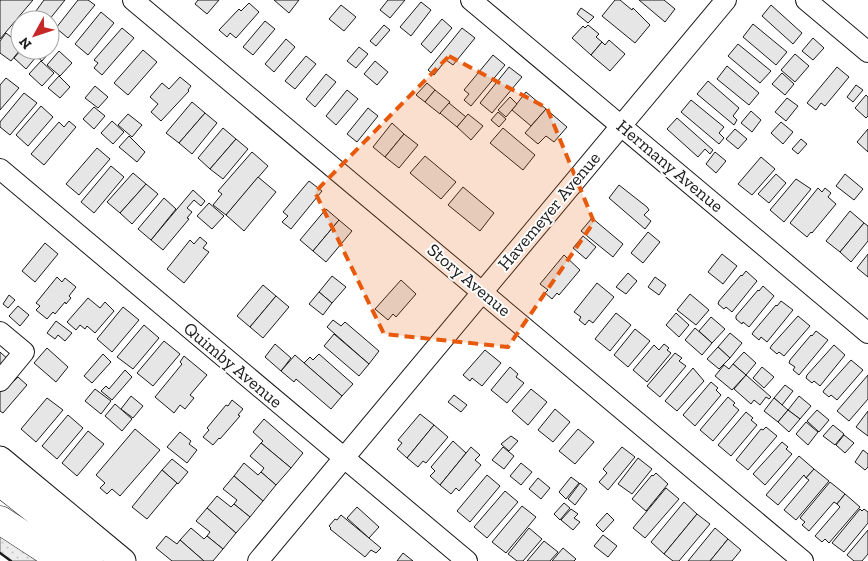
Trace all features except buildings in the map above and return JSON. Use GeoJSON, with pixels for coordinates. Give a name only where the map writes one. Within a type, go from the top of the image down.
{"type":"FeatureCollection","features":[{"type":"Feature","properties":{"kind":"highway"},"geometry":{"type":"LineString","coordinates":[[0,482],[37,511],[89,561]]}},
{"type":"Feature","properties":{"kind":"highway"},"geometry":{"type":"LineString","coordinates":[[0,520],[63,561]]}},
{"type":"Feature","properties":{"kind":"main road"},"geometry":{"type":"LineString","coordinates":[[0,459],[123,561]]}},
{"type":"Feature","properties":{"kind":"street","name":"Story Avenue"},"geometry":{"type":"LineString","coordinates":[[134,0],[803,561]]}},
{"type":"Feature","properties":{"kind":"street","name":"Hermany Avenue"},"geometry":{"type":"LineString","coordinates":[[471,0],[868,333]]}},
{"type":"Feature","properties":{"kind":"street","name":"Havemeyer Avenue"},"geometry":{"type":"LineString","coordinates":[[258,561],[726,0]]}},
{"type":"Feature","properties":{"kind":"street"},"geometry":{"type":"LineString","coordinates":[[806,0],[868,52]]}},
{"type":"Feature","properties":{"kind":"street","name":"Quimby Avenue"},"geometry":{"type":"LineString","coordinates":[[0,169],[467,561]]}},
{"type":"Feature","properties":{"kind":"street"},"geometry":{"type":"LineString","coordinates":[[0,332],[24,352],[0,381]]}},
{"type":"Feature","properties":{"kind":"highlighted area"},"geometry":{"type":"Polygon","coordinates":[[[449,56],[547,108],[594,222],[508,347],[384,334],[315,192],[449,56]]]}},
{"type":"Feature","properties":{"kind":"shaded area"},"geometry":{"type":"Polygon","coordinates":[[[0,531],[47,561],[11,561],[0,553],[0,531]]]}},
{"type":"Feature","properties":{"kind":"wall"},"geometry":{"type":"LineString","coordinates":[[0,553],[11,561]]}}]}
